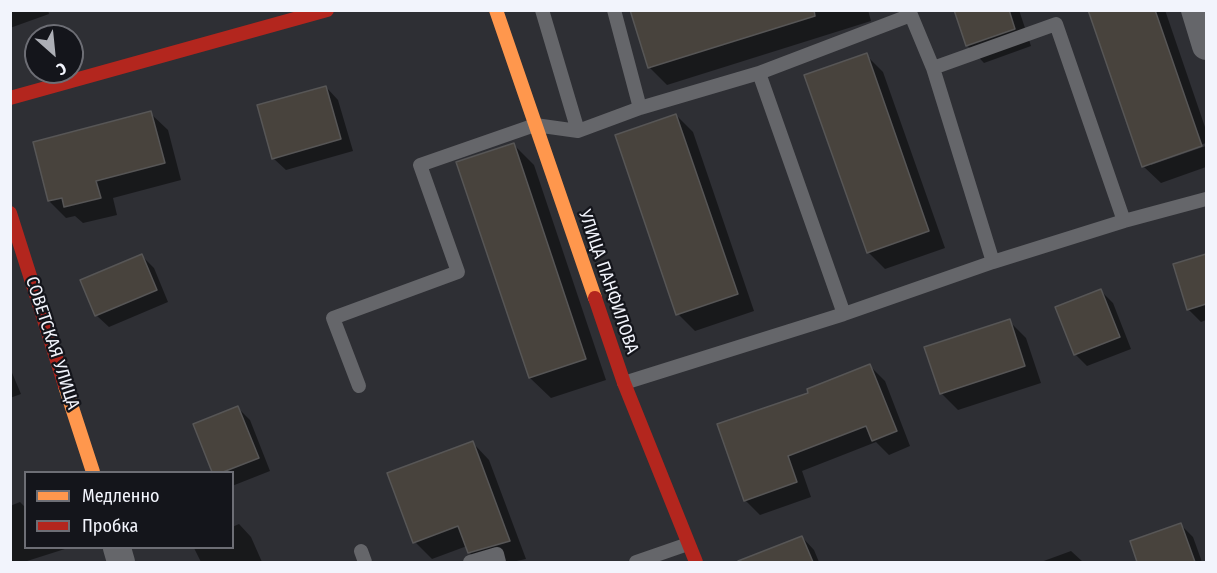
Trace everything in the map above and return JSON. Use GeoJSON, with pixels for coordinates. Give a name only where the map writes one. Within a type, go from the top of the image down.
{"type":"FeatureCollection","features":[{"type":"Feature","properties":{"kind":"street"},"geometry":{"type":"LineString","coordinates":[[10,98],[327,10]]}},
{"type":"Feature","properties":{"kind":"street","name":"УЛИЦА ПАНФИЛОВА"},"geometry":{"type":"LineString","coordinates":[[496,10],[624,383],[696,562]]}},
{"type":"Feature","properties":{"kind":"street"},"geometry":{"type":"LineString","coordinates":[[1195,10],[1206,46]]}},
{"type":"Feature","properties":{"kind":"street","name":"СОВЕТСКАЯ УЛИЦА"},"geometry":{"type":"LineString","coordinates":[[10,213],[93,471]]}},
{"type":"Feature","properties":{"kind":"lane"},"geometry":{"type":"LineString","coordinates":[[542,10],[578,131]]}},
{"type":"Feature","properties":{"kind":"lane"},"geometry":{"type":"LineString","coordinates":[[614,10],[640,108]]}},
{"type":"Feature","properties":{"kind":"lane"},"geometry":{"type":"LineString","coordinates":[[359,386],[333,318],[458,272],[420,165],[535,125],[578,131],[640,108],[759,73],[911,15],[933,68],[993,262]]}},
{"type":"Feature","properties":{"kind":"lane"},"geometry":{"type":"LineString","coordinates":[[933,68],[1056,17],[1124,221]]}},
{"type":"Feature","properties":{"kind":"lane"},"geometry":{"type":"LineString","coordinates":[[759,73],[844,314]]}},
{"type":"Feature","properties":{"kind":"lane"},"geometry":{"type":"LineString","coordinates":[[624,383],[844,314],[993,262],[1124,221],[1206,199]]}},
{"type":"Feature","properties":{"kind":"lane"},"geometry":{"type":"LineString","coordinates":[[636,562],[688,544]]}},
{"type":"Feature","properties":{"kind":"lane"},"geometry":{"type":"LineString","coordinates":[[470,562],[496,554],[499,562]]}},
{"type":"Feature","properties":{"kind":"building"},"geometry":{"type":"Polygon","coordinates":[[[630,10],[814,10],[815,16],[648,68],[630,10]]]}},
{"type":"Feature","properties":{"kind":"building"},"geometry":{"type":"Polygon","coordinates":[[[954,10],[1009,10],[1015,29],[966,46],[954,10]]]}},
{"type":"Feature","properties":{"kind":"building"},"geometry":{"type":"Polygon","coordinates":[[[1088,10],[1155,10],[1202,146],[1142,167],[1088,10]]]}},
{"type":"Feature","properties":{"kind":"building"},"geometry":{"type":"Polygon","coordinates":[[[867,53],[929,231],[867,253],[804,75],[867,53]]]}},
{"type":"Feature","properties":{"kind":"building"},"geometry":{"type":"Polygon","coordinates":[[[326,86],[341,139],[272,159],[257,105],[326,86]]]}},
{"type":"Feature","properties":{"kind":"building"},"geometry":{"type":"Polygon","coordinates":[[[151,111],[165,163],[96,181],[101,198],[64,207],[62,198],[48,201],[33,142],[151,111]]]}},
{"type":"Feature","properties":{"kind":"building"},"geometry":{"type":"Polygon","coordinates":[[[676,114],[738,294],[676,315],[615,135],[676,114]]]}},
{"type":"Feature","properties":{"kind":"building"},"geometry":{"type":"Polygon","coordinates":[[[514,143],[586,359],[529,378],[456,162],[514,143]]]}},
{"type":"Feature","properties":{"kind":"building"},"geometry":{"type":"Polygon","coordinates":[[[142,254],[157,290],[95,316],[80,280],[142,254]]]}},
{"type":"Feature","properties":{"kind":"building"},"geometry":{"type":"Polygon","coordinates":[[[1206,254],[1206,304],[1187,310],[1173,264],[1206,254]]]}},
{"type":"Feature","properties":{"kind":"building"},"geometry":{"type":"Polygon","coordinates":[[[1101,289],[1120,337],[1074,355],[1055,307],[1101,289]]]}},
{"type":"Feature","properties":{"kind":"building"},"geometry":{"type":"Polygon","coordinates":[[[1010,319],[1025,366],[940,394],[924,347],[1010,319]]]}},
{"type":"Feature","properties":{"kind":"building"},"geometry":{"type":"Polygon","coordinates":[[[870,364],[897,431],[872,441],[866,426],[788,456],[797,482],[744,501],[717,424],[808,393],[807,389],[870,364]]]}},
{"type":"Feature","properties":{"kind":"building"},"geometry":{"type":"Polygon","coordinates":[[[238,406],[259,458],[226,471],[212,471],[193,424],[238,406]]]}},
{"type":"Feature","properties":{"kind":"building"},"geometry":{"type":"Polygon","coordinates":[[[473,441],[510,541],[468,553],[458,526],[413,543],[387,473],[473,441]]]}},
{"type":"Feature","properties":{"kind":"building"},"geometry":{"type":"Polygon","coordinates":[[[1181,523],[1195,562],[1137,562],[1130,541],[1181,523]]]}},
{"type":"Feature","properties":{"kind":"building"},"geometry":{"type":"Polygon","coordinates":[[[802,536],[813,562],[738,562],[738,561],[802,536]]]}},
{"type":"Feature","properties":{"kind":"traffic: slow"},"geometry":{"type":"LineString","coordinates":[[496,10],[595,298]]}},
{"type":"Feature","properties":{"kind":"traffic: slow"},"geometry":{"type":"LineString","coordinates":[[65,386],[93,471]]}},
{"type":"Feature","properties":{"kind":"traffic: jam"},"geometry":{"type":"LineString","coordinates":[[10,98],[327,10]]}},
{"type":"Feature","properties":{"kind":"traffic: jam"},"geometry":{"type":"LineString","coordinates":[[10,213],[65,386]]}},
{"type":"Feature","properties":{"kind":"traffic: jam"},"geometry":{"type":"LineString","coordinates":[[595,298],[624,383],[696,562]]}}]}
